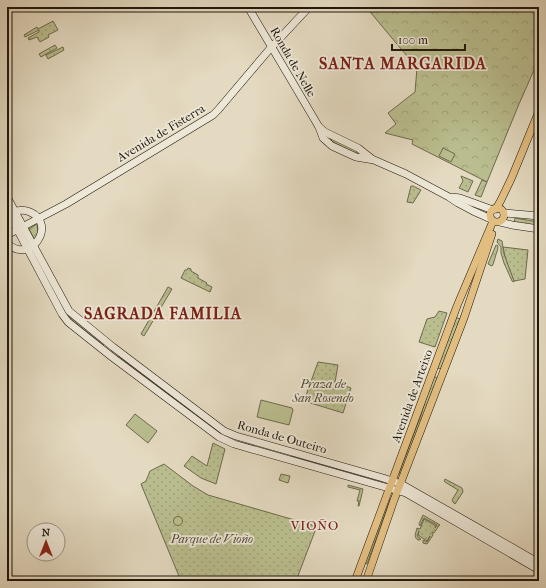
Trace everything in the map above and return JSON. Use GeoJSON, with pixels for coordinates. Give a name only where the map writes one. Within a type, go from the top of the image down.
{"type":"FeatureCollection","features":[{"type":"Feature","properties":{"kind":"main road","name":"Ronda de Nelle"},"geometry":{"type":"LineString","coordinates":[[248,7],[319,127],[323,138],[332,146],[356,157],[374,160],[406,174],[472,211],[495,221],[539,229]]}},
{"type":"Feature","properties":{"kind":"main road","name":"Avenida de Fisterra"},"geometry":{"type":"LineString","coordinates":[[30,249],[22,250],[15,248],[7,242],[21,230],[38,219],[213,115],[309,7]]}},
{"type":"Feature","properties":{"kind":"main road"},"geometry":{"type":"LineString","coordinates":[[498,210],[504,217],[495,221],[490,214],[498,210],[539,111]]}},
{"type":"Feature","properties":{"kind":"main road","name":"Ronda de Outeiro"},"geometry":{"type":"LineString","coordinates":[[7,197],[9,213],[21,230],[62,314],[68,322],[219,437],[234,444],[406,494],[539,570]]}},
{"type":"Feature","properties":{"kind":"main road","name":"Ronda de Nelle"},"geometry":{"type":"LineString","coordinates":[[449,197],[460,198],[498,210],[539,216]]}},
{"type":"Feature","properties":{"kind":"main road"},"geometry":{"type":"LineString","coordinates":[[7,249],[30,249],[38,241],[41,235],[41,225],[32,213],[23,210],[9,213]]}},
{"type":"Feature","properties":{"kind":"main road","name":"Avenida de Arteixo"},"geometry":{"type":"LineString","coordinates":[[355,581],[460,299],[495,221]]}},
{"type":"Feature","properties":{"kind":"main road","name":"Avenida de Arteixo"},"geometry":{"type":"LineString","coordinates":[[366,581],[398,491],[464,318],[495,221]]}},
{"type":"Feature","properties":{"kind":"main road","name":"Avenida de Fisterra"},"geometry":{"type":"LineString","coordinates":[[7,235],[21,230]]}},
{"type":"Feature","properties":{"kind":"main road","name":"Ronda de Outeiro"},"geometry":{"type":"LineString","coordinates":[[30,249],[72,314],[224,431],[236,436],[392,480],[539,564]]}},
{"type":"Feature","properties":{"kind":"green space"},"geometry":{"type":"Polygon","coordinates":[[[366,7],[539,7],[539,62],[519,104],[487,182],[412,144],[413,140],[385,133],[396,124],[388,113],[415,92],[417,68],[366,7]]]}},
{"type":"Feature","properties":{"kind":"green space"},"geometry":{"type":"Polygon","coordinates":[[[53,21],[58,30],[48,35],[49,37],[40,42],[37,37],[29,40],[28,38],[39,32],[39,30],[25,37],[24,35],[37,27],[38,29],[53,21]]]}},
{"type":"Feature","properties":{"kind":"green space"},"geometry":{"type":"Polygon","coordinates":[[[55,45],[57,48],[41,57],[39,54],[55,45]]]}},
{"type":"Feature","properties":{"kind":"green space"},"geometry":{"type":"Polygon","coordinates":[[[63,47],[64,50],[48,59],[46,55],[63,47]]]}},
{"type":"Feature","properties":{"kind":"green space"},"geometry":{"type":"Polygon","coordinates":[[[332,138],[360,152],[358,155],[331,141],[332,138]]]}},
{"type":"Feature","properties":{"kind":"green space"},"geometry":{"type":"Polygon","coordinates":[[[443,148],[455,154],[451,162],[439,156],[443,148]]]}},
{"type":"Feature","properties":{"kind":"green space"},"geometry":{"type":"Polygon","coordinates":[[[461,176],[473,181],[468,192],[459,188],[463,181],[461,176]]]}},
{"type":"Feature","properties":{"kind":"green space"},"geometry":{"type":"Polygon","coordinates":[[[482,180],[487,182],[481,197],[475,195],[482,180]]]}},
{"type":"Feature","properties":{"kind":"green space"},"geometry":{"type":"Polygon","coordinates":[[[411,186],[421,190],[413,203],[407,202],[411,186]]]}},
{"type":"Feature","properties":{"kind":"green space"},"geometry":{"type":"Polygon","coordinates":[[[515,218],[539,222],[539,226],[514,223],[515,218]]]}},
{"type":"Feature","properties":{"kind":"green space"},"geometry":{"type":"Polygon","coordinates":[[[37,224],[38,232],[35,241],[29,229],[37,224]]]}},
{"type":"Feature","properties":{"kind":"green space"},"geometry":{"type":"Polygon","coordinates":[[[498,239],[502,241],[504,254],[514,282],[512,281],[504,263],[501,247],[497,242],[498,239]]]}},
{"type":"Feature","properties":{"kind":"green space"},"geometry":{"type":"Polygon","coordinates":[[[496,245],[498,246],[498,249],[492,266],[488,264],[496,245]]]}},
{"type":"Feature","properties":{"kind":"green space"},"geometry":{"type":"Polygon","coordinates":[[[503,247],[528,250],[525,279],[514,281],[506,261],[503,247]]]}},
{"type":"Feature","properties":{"kind":"green space"},"geometry":{"type":"Polygon","coordinates":[[[188,268],[198,275],[198,278],[212,287],[210,292],[181,278],[185,270],[188,268]]]}},
{"type":"Feature","properties":{"kind":"green space"},"geometry":{"type":"Polygon","coordinates":[[[168,287],[172,289],[144,336],[141,334],[168,287]]]}},
{"type":"Feature","properties":{"kind":"green space"},"geometry":{"type":"Polygon","coordinates":[[[65,310],[67,315],[105,344],[104,345],[66,316],[63,311],[65,310]]]}},
{"type":"Feature","properties":{"kind":"green space"},"geometry":{"type":"Polygon","coordinates":[[[439,311],[447,313],[435,347],[419,342],[427,319],[435,317],[439,311]]]}},
{"type":"Feature","properties":{"kind":"green space"},"geometry":{"type":"Polygon","coordinates":[[[455,317],[460,319],[441,369],[437,368],[455,317]]]}},
{"type":"Feature","properties":{"kind":"green space"},"geometry":{"type":"Polygon","coordinates":[[[119,355],[190,409],[189,410],[118,356],[119,355]]]}},
{"type":"Feature","properties":{"kind":"green space","name":"Praza de San Rosendo"},"geometry":{"type":"Polygon","coordinates":[[[318,362],[338,365],[335,382],[351,388],[343,413],[304,401],[318,362]]]}},
{"type":"Feature","properties":{"kind":"green space"},"geometry":{"type":"Polygon","coordinates":[[[433,376],[438,378],[402,474],[399,473],[421,415],[433,376]]]}},
{"type":"Feature","properties":{"kind":"green space"},"geometry":{"type":"Polygon","coordinates":[[[261,400],[292,408],[293,410],[289,425],[257,417],[261,400]]]}},
{"type":"Feature","properties":{"kind":"green space"},"geometry":{"type":"Polygon","coordinates":[[[135,414],[157,431],[148,443],[126,425],[135,414]]]}},
{"type":"Feature","properties":{"kind":"green space"},"geometry":{"type":"Polygon","coordinates":[[[213,443],[225,449],[216,484],[201,478],[184,466],[192,456],[207,466],[213,443]]]}},
{"type":"Feature","properties":{"kind":"green space"},"geometry":{"type":"Polygon","coordinates":[[[291,457],[382,481],[382,483],[291,457]]]}},
{"type":"Feature","properties":{"kind":"green space","name":"Parque de Vioño"},"geometry":{"type":"Polygon","coordinates":[[[164,464],[193,486],[208,495],[312,525],[315,531],[296,581],[181,581],[141,484],[146,481],[150,471],[164,464]]]}},
{"type":"Feature","properties":{"kind":"green space"},"geometry":{"type":"Polygon","coordinates":[[[281,474],[290,476],[288,483],[279,480],[281,474]]]}},
{"type":"Feature","properties":{"kind":"green space"},"geometry":{"type":"Polygon","coordinates":[[[445,479],[462,488],[463,492],[455,504],[452,500],[458,490],[445,482],[445,479]]]}},
{"type":"Feature","properties":{"kind":"green space"},"geometry":{"type":"Polygon","coordinates":[[[348,485],[363,489],[359,506],[359,501],[357,501],[360,490],[348,487],[348,485]]]}},
{"type":"Feature","properties":{"kind":"green space"},"geometry":{"type":"Polygon","coordinates":[[[388,499],[390,500],[367,564],[364,563],[388,499]]]}},
{"type":"Feature","properties":{"kind":"green space"},"geometry":{"type":"Polygon","coordinates":[[[423,515],[440,525],[434,533],[432,532],[433,535],[427,544],[423,543],[423,540],[427,542],[430,536],[427,541],[418,535],[419,531],[417,536],[421,539],[416,539],[415,536],[417,528],[420,529],[424,519],[436,526],[435,528],[437,525],[424,518],[420,526],[419,524],[423,515]]]}},
{"type":"Feature","properties":{"kind":"green space"},"geometry":{"type":"Polygon","coordinates":[[[176,517],[180,517],[182,521],[180,525],[176,525],[174,523],[174,519],[176,517]]]}},
{"type":"Feature","properties":{"kind":"district","name":"SANTA MARGARIDA"},"geometry":{"type":"Point","coordinates":[403,63]}},
{"type":"Feature","properties":{"kind":"district","name":"SAGRADA FAMILIA"},"geometry":{"type":"Point","coordinates":[163,313]}},
{"type":"Feature","properties":{"kind":"district","name":"VIOÑO"},"geometry":{"type":"Point","coordinates":[315,525]}}]}
